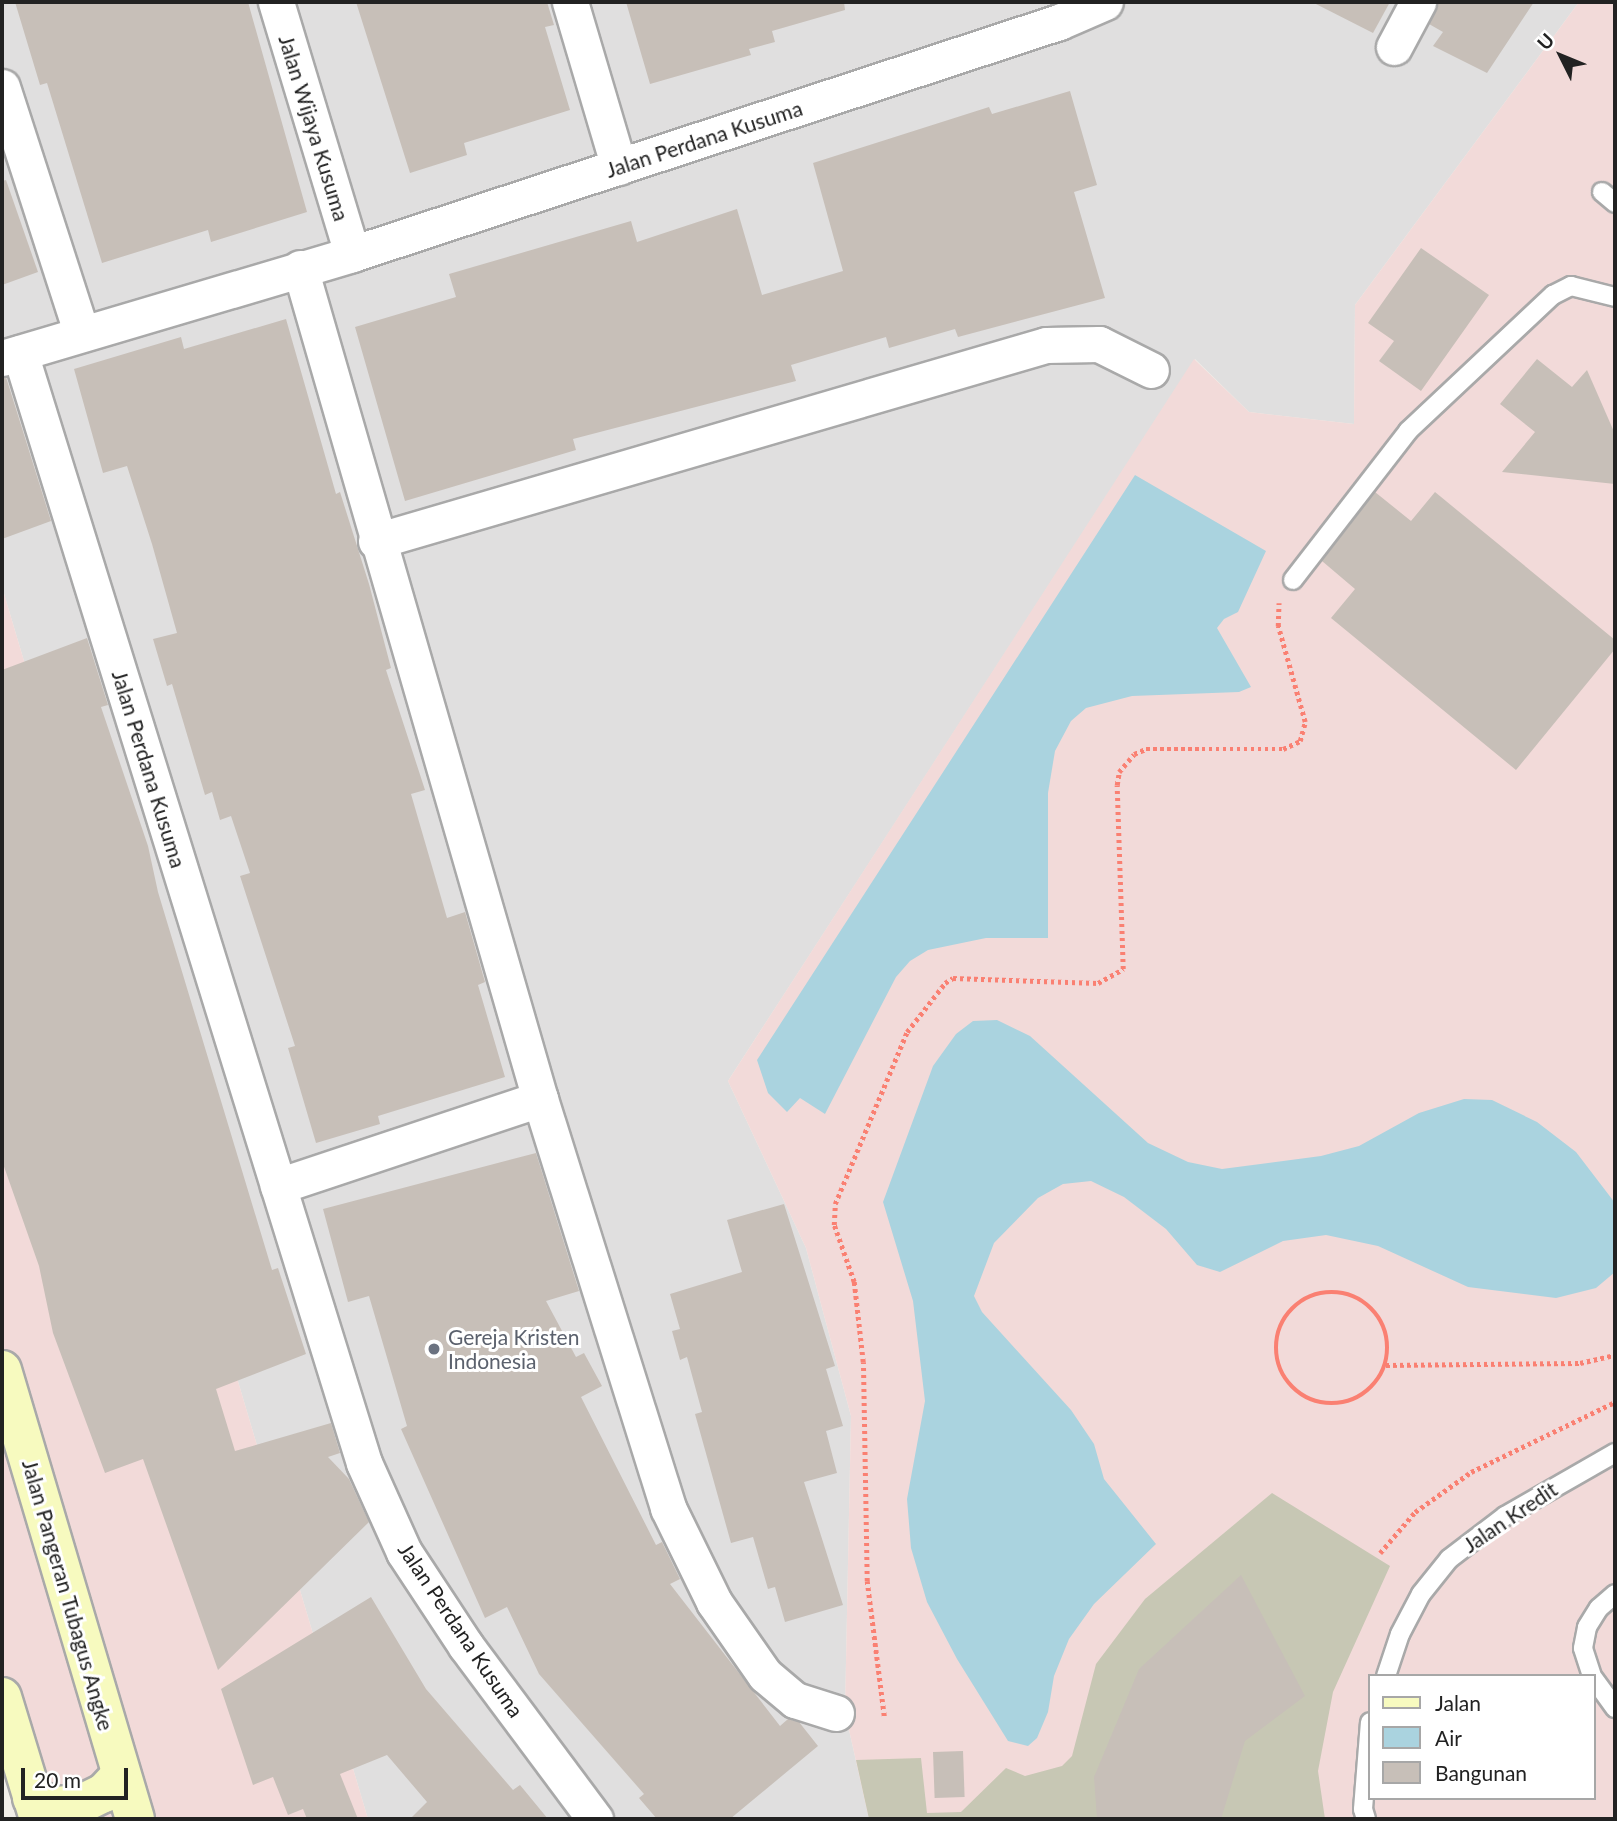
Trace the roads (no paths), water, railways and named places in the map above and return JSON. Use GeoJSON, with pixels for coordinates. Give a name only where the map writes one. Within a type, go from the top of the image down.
{"type":"FeatureCollection","features":[{"type":"Feature","properties":{"kind":"main road","name":"Jalan Pangeran Tubagus Angke"},"geometry":{"type":"LineString","coordinates":[[2,1370],[135,1819]]}},
{"type":"Feature","properties":{"kind":"main road"},"geometry":{"type":"LineString","coordinates":[[2,1697],[36,1809],[81,1804],[104,1793],[121,1775]]}},
{"type":"Feature","properties":{"kind":"street","name":"Jalan Wijaya Kusuma"},"geometry":{"type":"LineString","coordinates":[[276,2],[352,254]]}},
{"type":"Feature","properties":{"kind":"street"},"geometry":{"type":"LineString","coordinates":[[570,2],[619,167]]}},
{"type":"Feature","properties":{"kind":"street","name":"Jalan Perdana Kusuma"},"geometry":{"type":"LineString","coordinates":[[595,1819],[466,1646],[404,1552],[364,1463],[278,1186],[11,355],[81,332],[352,254],[1071,18],[1105,2]]}},
{"type":"Feature","properties":{"kind":"street"},"geometry":{"type":"LineString","coordinates":[[1394,47],[1418,2]]}},
{"type":"Feature","properties":{"kind":"street"},"geometry":{"type":"LineString","coordinates":[[2,88],[81,332]]}},
{"type":"Feature","properties":{"kind":"street"},"geometry":{"type":"LineString","coordinates":[[300,268],[376,541],[540,1099],[668,1508],[714,1602],[765,1675],[795,1700],[836,1713]]}},
{"type":"Feature","properties":{"kind":"street"},"geometry":{"type":"LineString","coordinates":[[376,541],[1046,345],[1099,344],[1151,370]]}},
{"type":"Feature","properties":{"kind":"street"},"geometry":{"type":"LineString","coordinates":[[278,1186],[540,1099]]}},
{"type":"Feature","properties":{"kind":"lane"},"geometry":{"type":"LineString","coordinates":[[1293,580],[1408,431],[1553,295],[1571,286],[1615,297]]}},
{"type":"Feature","properties":{"kind":"lane","name":"Jalan Kredit"},"geometry":{"type":"LineString","coordinates":[[1387,1674],[1416,1604],[1449,1559],[1505,1516],[1615,1454]]}},
{"type":"Feature","properties":{"kind":"lane"},"geometry":{"type":"LineString","coordinates":[[1592,1674],[1583,1648],[1587,1627],[1599,1608],[1615,1594]]}},
{"type":"Feature","properties":{"kind":"lane"},"geometry":{"type":"LineString","coordinates":[[1596,1682],[1615,1708]]}},
{"type":"Feature","properties":{"kind":"lane"},"geometry":{"type":"LineString","coordinates":[[1366,1819],[1368,1770]]}},
{"type":"Feature","properties":{"kind":"water"},"geometry":{"type":"Polygon","coordinates":[[[1135,475],[1266,551],[1238,612],[1224,619],[1217,628],[1251,687],[1239,692],[1132,696],[1086,708],[1071,721],[1055,751],[1048,793],[1048,938],[986,938],[928,950],[910,961],[896,977],[825,1114],[800,1098],[787,1112],[768,1093],[757,1060],[1135,475]]]}},
{"type":"Feature","properties":{"kind":"water"},"geometry":{"type":"Polygon","coordinates":[[[997,1020],[1030,1036],[1148,1143],[1188,1162],[1222,1169],[1321,1156],[1359,1146],[1419,1113],[1464,1099],[1492,1100],[1537,1122],[1576,1152],[1615,1203],[1615,1272],[1596,1288],[1556,1298],[1468,1287],[1378,1246],[1326,1235],[1283,1241],[1220,1272],[1197,1265],[1166,1229],[1124,1197],[1091,1181],[1063,1184],[1038,1198],[994,1243],[974,1296],[982,1312],[1071,1410],[1094,1444],[1104,1479],[1156,1544],[1094,1604],[1069,1639],[1054,1676],[1048,1712],[1037,1738],[1028,1746],[1008,1741],[957,1659],[927,1602],[911,1548],[907,1499],[925,1401],[913,1301],[883,1202],[933,1066],[956,1034],[973,1021],[997,1020]]]}},
{"type":"Feature","properties":{"kind":"place","name":"Gereja Kristen Indonesia"},"geometry":{"type":"Point","coordinates":[434,1349]}}]}
